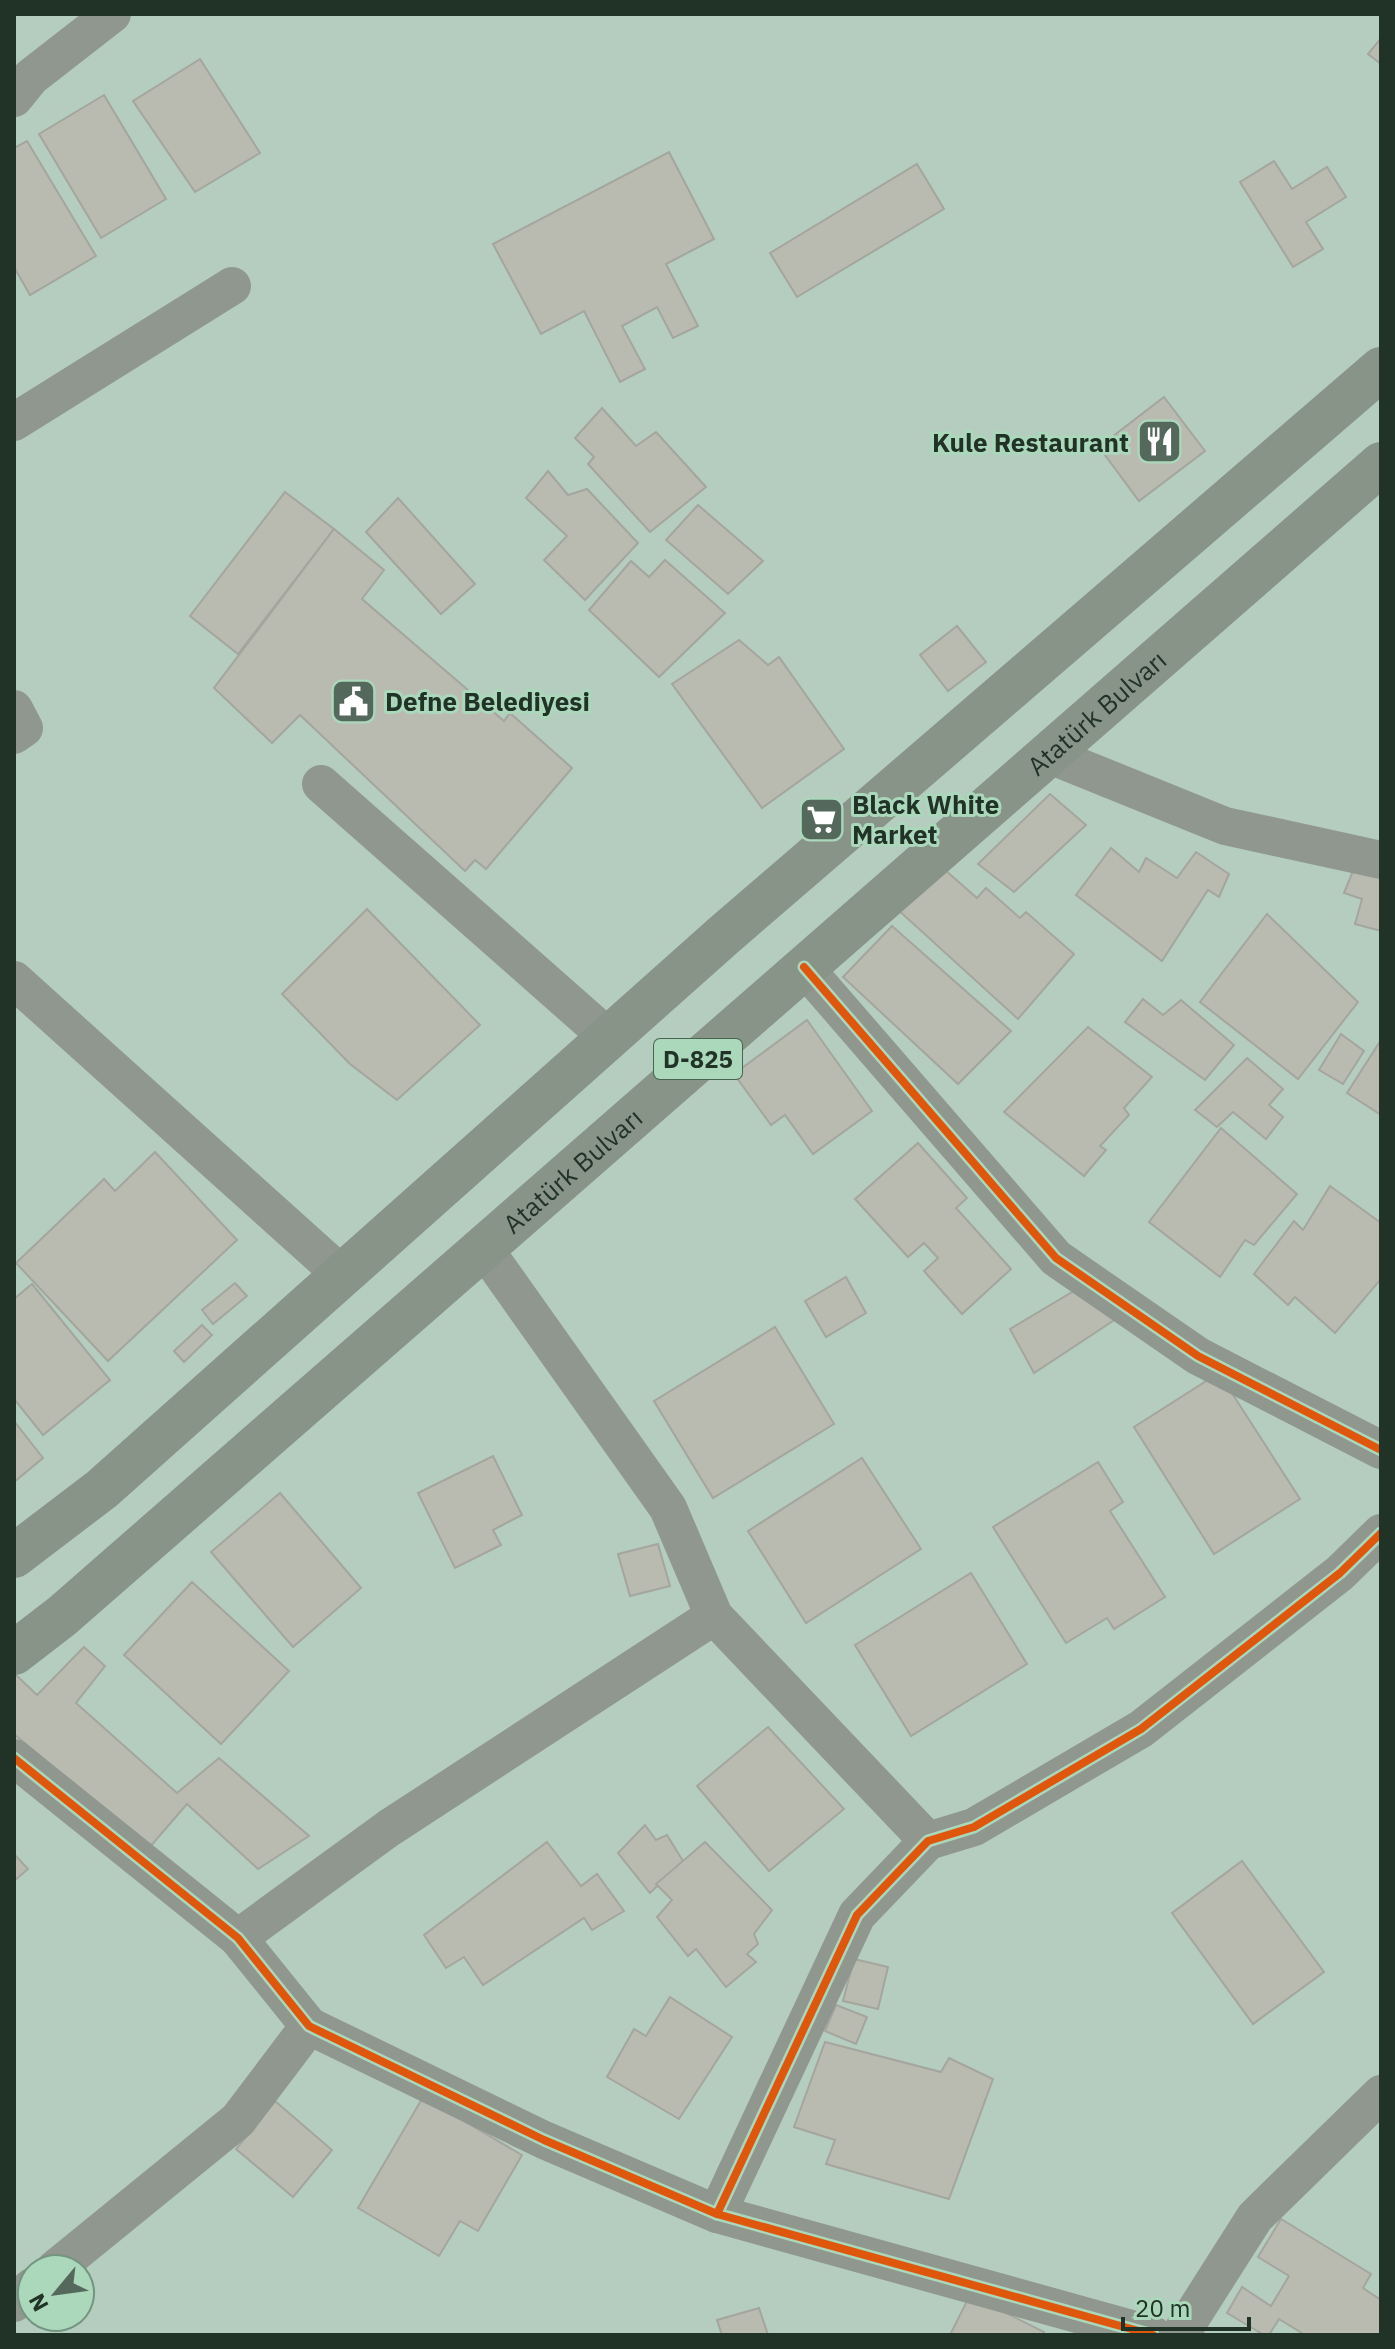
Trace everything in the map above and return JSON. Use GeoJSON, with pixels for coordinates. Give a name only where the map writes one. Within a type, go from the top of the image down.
{"type":"FeatureCollection","features":[{"type":"Feature","properties":{"kind":"highway","name":"D-825"},"geometry":{"type":"LineString","coordinates":[[14,1556],[102,1489],[609,1038],[1381,369]]}},
{"type":"Feature","properties":{"kind":"highway","name":"Atatürk Bulvarı"},"geometry":{"type":"LineString","coordinates":[[14,1653],[62,1616],[1381,464]]}},
{"type":"Feature","properties":{"kind":"street"},"geometry":{"type":"LineString","coordinates":[[14,98],[31,77],[112,14]]}},
{"type":"Feature","properties":{"kind":"street"},"geometry":{"type":"LineString","coordinates":[[14,422],[232,286]]}},
{"type":"Feature","properties":{"kind":"street"},"geometry":{"type":"LineString","coordinates":[[14,709],[24,728],[14,735]]}},
{"type":"Feature","properties":{"kind":"street"},"geometry":{"type":"LineString","coordinates":[[1047,754],[1225,826],[1381,860]]}},
{"type":"Feature","properties":{"kind":"street"},"geometry":{"type":"LineString","coordinates":[[321,784],[609,1038]]}},
{"type":"Feature","properties":{"kind":"street"},"geometry":{"type":"LineString","coordinates":[[804,967],[1056,1258],[1198,1356],[1381,1450]]}},
{"type":"Feature","properties":{"kind":"street"},"geometry":{"type":"LineString","coordinates":[[14,980],[342,1275]]}},
{"type":"Feature","properties":{"kind":"street"},"geometry":{"type":"LineString","coordinates":[[483,1247],[668,1508],[714,1616],[928,1841]]}},
{"type":"Feature","properties":{"kind":"street"},"geometry":{"type":"LineString","coordinates":[[717,2214],[857,1915],[928,1841],[974,1827],[1141,1729],[1340,1573],[1381,1533]]}},
{"type":"Feature","properties":{"kind":"street"},"geometry":{"type":"LineString","coordinates":[[238,1938],[389,1828],[714,1616]]}},
{"type":"Feature","properties":{"kind":"street"},"geometry":{"type":"LineString","coordinates":[[14,1758],[238,1938],[309,2026],[544,2140],[717,2214],[1153,2335]]}},
{"type":"Feature","properties":{"kind":"street"},"geometry":{"type":"LineString","coordinates":[[75,2253],[238,2120],[309,2026]]}},
{"type":"Feature","properties":{"kind":"street"},"geometry":{"type":"LineString","coordinates":[[1180,2335],[1255,2217],[1381,2094]]}},
{"type":"Feature","properties":{"kind":"building"},"geometry":{"type":"Polygon","coordinates":[[[1381,38],[1381,64],[1368,54],[1381,38]]]}},
{"type":"Feature","properties":{"kind":"building"},"geometry":{"type":"Polygon","coordinates":[[[200,59],[260,153],[195,192],[133,101],[200,59]]]}},
{"type":"Feature","properties":{"kind":"building"},"geometry":{"type":"Polygon","coordinates":[[[104,95],[166,199],[101,238],[39,134],[104,95]]]}},
{"type":"Feature","properties":{"kind":"building"},"geometry":{"type":"Polygon","coordinates":[[[27,141],[96,256],[30,295],[14,267],[14,148],[27,141]]]}},
{"type":"Feature","properties":{"kind":"building"},"geometry":{"type":"Polygon","coordinates":[[[669,152],[714,239],[666,264],[698,326],[673,338],[657,307],[622,326],[645,369],[620,382],[584,311],[541,334],[493,244],[669,152]]]}},
{"type":"Feature","properties":{"kind":"building"},"geometry":{"type":"Polygon","coordinates":[[[1274,161],[1292,189],[1327,167],[1346,197],[1306,222],[1323,249],[1293,267],[1240,182],[1274,161]]]}},
{"type":"Feature","properties":{"kind":"building"},"geometry":{"type":"Polygon","coordinates":[[[917,164],[944,209],[797,297],[770,253],[917,164]]]}},
{"type":"Feature","properties":{"kind":"building"},"geometry":{"type":"Polygon","coordinates":[[[1164,397],[1205,451],[1139,501],[1099,447],[1164,397]]]}},
{"type":"Feature","properties":{"kind":"building"},"geometry":{"type":"Polygon","coordinates":[[[602,408],[636,446],[656,432],[706,487],[650,532],[588,464],[594,457],[575,438],[602,408]]]}},
{"type":"Feature","properties":{"kind":"building"},"geometry":{"type":"Polygon","coordinates":[[[548,471],[568,495],[587,489],[638,543],[585,600],[544,560],[567,536],[526,498],[548,471]]]}},
{"type":"Feature","properties":{"kind":"building"},"geometry":{"type":"Polygon","coordinates":[[[285,492],[334,529],[238,654],[190,616],[285,492]]]}},
{"type":"Feature","properties":{"kind":"building"},"geometry":{"type":"Polygon","coordinates":[[[398,498],[475,584],[441,614],[366,532],[398,498]]]}},
{"type":"Feature","properties":{"kind":"building"},"geometry":{"type":"Polygon","coordinates":[[[698,505],[763,561],[728,594],[666,540],[698,505]]]}},
{"type":"Feature","properties":{"kind":"building","name":"Defne Belediyesi"},"geometry":{"type":"Polygon","coordinates":[[[334,529],[384,570],[362,599],[504,721],[510,713],[572,768],[486,869],[475,860],[465,871],[300,715],[272,743],[214,688],[334,529]]]}},
{"type":"Feature","properties":{"kind":"building"},"geometry":{"type":"Polygon","coordinates":[[[665,560],[725,613],[659,677],[589,610],[631,561],[649,577],[665,560]]]}},
{"type":"Feature","properties":{"kind":"building"},"geometry":{"type":"Polygon","coordinates":[[[957,626],[986,662],[948,691],[920,655],[957,626]]]}},
{"type":"Feature","properties":{"kind":"building"},"geometry":{"type":"Polygon","coordinates":[[[739,640],[768,665],[779,657],[844,749],[762,808],[672,684],[739,640]]]}},
{"type":"Feature","properties":{"kind":"building"},"geometry":{"type":"Polygon","coordinates":[[[1050,794],[1086,825],[1014,892],[978,864],[1050,794]]]}},
{"type":"Feature","properties":{"kind":"building"},"geometry":{"type":"Polygon","coordinates":[[[1111,848],[1139,872],[1146,858],[1177,878],[1196,852],[1229,874],[1219,897],[1208,890],[1162,961],[1076,895],[1111,848]]]}},
{"type":"Feature","properties":{"kind":"building"},"geometry":{"type":"Polygon","coordinates":[[[936,862],[977,898],[986,888],[1020,918],[1026,912],[1074,954],[1018,1019],[896,908],[936,862]]]}},
{"type":"Feature","properties":{"kind":"building"},"geometry":{"type":"Polygon","coordinates":[[[1353,871],[1381,873],[1381,931],[1355,924],[1362,899],[1344,893],[1353,871]]]}},
{"type":"Feature","properties":{"kind":"building"},"geometry":{"type":"Polygon","coordinates":[[[367,909],[480,1025],[397,1100],[350,1064],[282,994],[367,909]]]}},
{"type":"Feature","properties":{"kind":"building"},"geometry":{"type":"Polygon","coordinates":[[[1267,914],[1358,1002],[1298,1079],[1200,1002],[1267,914]]]}},
{"type":"Feature","properties":{"kind":"building"},"geometry":{"type":"Polygon","coordinates":[[[892,926],[1011,1031],[958,1084],[843,977],[892,926]]]}},
{"type":"Feature","properties":{"kind":"building"},"geometry":{"type":"Polygon","coordinates":[[[1143,999],[1163,1015],[1181,1000],[1234,1045],[1205,1080],[1125,1022],[1143,999]]]}},
{"type":"Feature","properties":{"kind":"building"},"geometry":{"type":"Polygon","coordinates":[[[807,1020],[872,1111],[813,1154],[785,1115],[771,1125],[734,1074],[807,1020]]]}},
{"type":"Feature","properties":{"kind":"building"},"geometry":{"type":"Polygon","coordinates":[[[1088,1027],[1152,1077],[1124,1108],[1129,1115],[1100,1146],[1106,1150],[1084,1176],[1004,1112],[1088,1027]]]}},
{"type":"Feature","properties":{"kind":"building"},"geometry":{"type":"Polygon","coordinates":[[[1341,1034],[1364,1051],[1343,1084],[1319,1070],[1341,1034]]]}},
{"type":"Feature","properties":{"kind":"building"},"geometry":{"type":"Polygon","coordinates":[[[1381,1040],[1381,1115],[1347,1093],[1381,1040]]]}},
{"type":"Feature","properties":{"kind":"building"},"geometry":{"type":"Polygon","coordinates":[[[1247,1058],[1283,1089],[1269,1105],[1283,1117],[1266,1139],[1233,1112],[1217,1127],[1195,1110],[1247,1058]]]}},
{"type":"Feature","properties":{"kind":"building"},"geometry":{"type":"Polygon","coordinates":[[[1221,1128],[1297,1194],[1254,1245],[1245,1240],[1220,1277],[1149,1222],[1221,1128]]]}},
{"type":"Feature","properties":{"kind":"building"},"geometry":{"type":"Polygon","coordinates":[[[918,1143],[967,1198],[956,1208],[1011,1269],[962,1314],[924,1271],[938,1258],[924,1243],[908,1257],[855,1199],[918,1143]]]}},
{"type":"Feature","properties":{"kind":"building"},"geometry":{"type":"Polygon","coordinates":[[[155,1152],[237,1240],[108,1361],[16,1263],[104,1179],[115,1191],[155,1152]]]}},
{"type":"Feature","properties":{"kind":"building"},"geometry":{"type":"Polygon","coordinates":[[[1330,1186],[1381,1223],[1381,1279],[1335,1333],[1295,1297],[1288,1305],[1254,1274],[1294,1221],[1303,1230],[1330,1186]]]}},
{"type":"Feature","properties":{"kind":"building"},"geometry":{"type":"Polygon","coordinates":[[[846,1277],[866,1313],[826,1337],[805,1301],[846,1277]]]}},
{"type":"Feature","properties":{"kind":"building"},"geometry":{"type":"Polygon","coordinates":[[[235,1283],[247,1296],[213,1324],[202,1310],[235,1283]]]}},
{"type":"Feature","properties":{"kind":"building"},"geometry":{"type":"Polygon","coordinates":[[[32,1284],[110,1380],[43,1435],[14,1399],[14,1299],[32,1284]]]}},
{"type":"Feature","properties":{"kind":"building"},"geometry":{"type":"Polygon","coordinates":[[[1084,1285],[1125,1313],[1034,1373],[1010,1329],[1084,1285]]]}},
{"type":"Feature","properties":{"kind":"building"},"geometry":{"type":"Polygon","coordinates":[[[202,1325],[212,1335],[184,1362],[174,1351],[202,1325]]]}},
{"type":"Feature","properties":{"kind":"building"},"geometry":{"type":"Polygon","coordinates":[[[775,1327],[834,1424],[713,1498],[654,1401],[775,1327]]]}},
{"type":"Feature","properties":{"kind":"building"},"geometry":{"type":"Polygon","coordinates":[[[1219,1373],[1300,1499],[1214,1554],[1134,1427],[1219,1373]]]}},
{"type":"Feature","properties":{"kind":"building"},"geometry":{"type":"Polygon","coordinates":[[[14,1421],[43,1458],[14,1482],[14,1421]]]}},
{"type":"Feature","properties":{"kind":"building"},"geometry":{"type":"Polygon","coordinates":[[[493,1456],[522,1515],[493,1530],[501,1545],[455,1568],[418,1493],[493,1456]]]}},
{"type":"Feature","properties":{"kind":"building"},"geometry":{"type":"Polygon","coordinates":[[[862,1458],[921,1549],[806,1623],[748,1531],[862,1458]]]}},
{"type":"Feature","properties":{"kind":"building"},"geometry":{"type":"Polygon","coordinates":[[[1098,1462],[1123,1502],[1110,1511],[1165,1597],[1114,1629],[1107,1618],[1066,1643],[993,1527],[1098,1462]]]}},
{"type":"Feature","properties":{"kind":"building"},"geometry":{"type":"Polygon","coordinates":[[[280,1493],[361,1588],[293,1647],[211,1552],[280,1493]]]}},
{"type":"Feature","properties":{"kind":"building"},"geometry":{"type":"Polygon","coordinates":[[[658,1544],[670,1586],[630,1596],[618,1554],[658,1544]]]}},
{"type":"Feature","properties":{"kind":"building"},"geometry":{"type":"Polygon","coordinates":[[[971,1573],[1027,1664],[911,1736],[855,1645],[971,1573]]]}},
{"type":"Feature","properties":{"kind":"building"},"geometry":{"type":"Polygon","coordinates":[[[192,1582],[289,1671],[221,1744],[124,1655],[192,1582]]]}},
{"type":"Feature","properties":{"kind":"building"},"geometry":{"type":"Polygon","coordinates":[[[84,1647],[105,1666],[76,1703],[177,1793],[219,1758],[309,1836],[258,1869],[187,1804],[149,1848],[14,1734],[14,1673],[37,1695],[84,1647]]]}},
{"type":"Feature","properties":{"kind":"building"},"geometry":{"type":"Polygon","coordinates":[[[768,1727],[844,1809],[769,1871],[697,1786],[768,1727]]]}},
{"type":"Feature","properties":{"kind":"building"},"geometry":{"type":"Polygon","coordinates":[[[645,1825],[656,1840],[667,1835],[683,1861],[650,1893],[618,1853],[645,1825]]]}},
{"type":"Feature","properties":{"kind":"building"},"geometry":{"type":"Polygon","coordinates":[[[547,1842],[581,1886],[597,1874],[624,1911],[592,1930],[584,1918],[483,1985],[464,1957],[446,1968],[424,1935],[547,1842]]]}},
{"type":"Feature","properties":{"kind":"building"},"geometry":{"type":"Polygon","coordinates":[[[705,1842],[772,1910],[754,1934],[758,1944],[747,1954],[756,1962],[726,1987],[696,1949],[688,1956],[657,1917],[672,1900],[656,1884],[705,1842]]]}},
{"type":"Feature","properties":{"kind":"building"},"geometry":{"type":"Polygon","coordinates":[[[14,1854],[28,1869],[14,1881],[14,1854]]]}},
{"type":"Feature","properties":{"kind":"building"},"geometry":{"type":"Polygon","coordinates":[[[1242,1861],[1324,1972],[1253,2024],[1172,1913],[1242,1861]]]}},
{"type":"Feature","properties":{"kind":"building"},"geometry":{"type":"Polygon","coordinates":[[[854,1959],[888,1967],[878,2009],[843,2001],[854,1959]]]}},
{"type":"Feature","properties":{"kind":"building"},"geometry":{"type":"Polygon","coordinates":[[[670,1997],[732,2037],[679,2119],[607,2077],[634,2029],[646,2036],[670,1997]]]}},
{"type":"Feature","properties":{"kind":"building"},"geometry":{"type":"Polygon","coordinates":[[[836,2005],[867,2017],[856,2044],[825,2031],[836,2005]]]}},
{"type":"Feature","properties":{"kind":"building"},"geometry":{"type":"Polygon","coordinates":[[[825,2042],[941,2072],[949,2058],[993,2079],[949,2199],[826,2164],[835,2140],[794,2127],[825,2042]]]}},
{"type":"Feature","properties":{"kind":"building"},"geometry":{"type":"Polygon","coordinates":[[[423,2097],[522,2155],[478,2231],[460,2221],[439,2256],[358,2208],[423,2097]]]}},
{"type":"Feature","properties":{"kind":"building"},"geometry":{"type":"Polygon","coordinates":[[[275,2101],[332,2150],[293,2197],[236,2149],[275,2101]]]}},
{"type":"Feature","properties":{"kind":"building"},"geometry":{"type":"Polygon","coordinates":[[[1281,2219],[1371,2274],[1363,2288],[1381,2300],[1381,2335],[1305,2335],[1279,2319],[1269,2335],[1264,2335],[1227,2313],[1242,2287],[1271,2306],[1289,2276],[1258,2257],[1281,2219]]]}},
{"type":"Feature","properties":{"kind":"building"},"geometry":{"type":"Polygon","coordinates":[[[970,2295],[1044,2332],[1043,2335],[950,2335],[970,2295]]]}},
{"type":"Feature","properties":{"kind":"building"},"geometry":{"type":"Polygon","coordinates":[[[759,2308],[768,2335],[722,2335],[717,2320],[759,2308]]]}},
{"type":"Feature","properties":{"kind":"cycle path"},"geometry":{"type":"LineString","coordinates":[[804,967],[1056,1258],[1198,1356],[1381,1450]]}},
{"type":"Feature","properties":{"kind":"cycle path"},"geometry":{"type":"LineString","coordinates":[[717,2214],[857,1915],[928,1841],[974,1827],[1141,1729],[1340,1573],[1381,1533]]}},
{"type":"Feature","properties":{"kind":"cycle path"},"geometry":{"type":"LineString","coordinates":[[14,1758],[238,1938],[309,2026],[544,2140],[717,2214],[1153,2335]]}},
{"type":"Feature","properties":{"kind":"place","name":"Kule Restaurant"},"geometry":{"type":"Point","coordinates":[1160,442]}},
{"type":"Feature","properties":{"kind":"place","name":"Defne Belediyesi"},"geometry":{"type":"Point","coordinates":[354,701]}},
{"type":"Feature","properties":{"kind":"place","name":"Black White Market"},"geometry":{"type":"Point","coordinates":[821,819]}}]}
